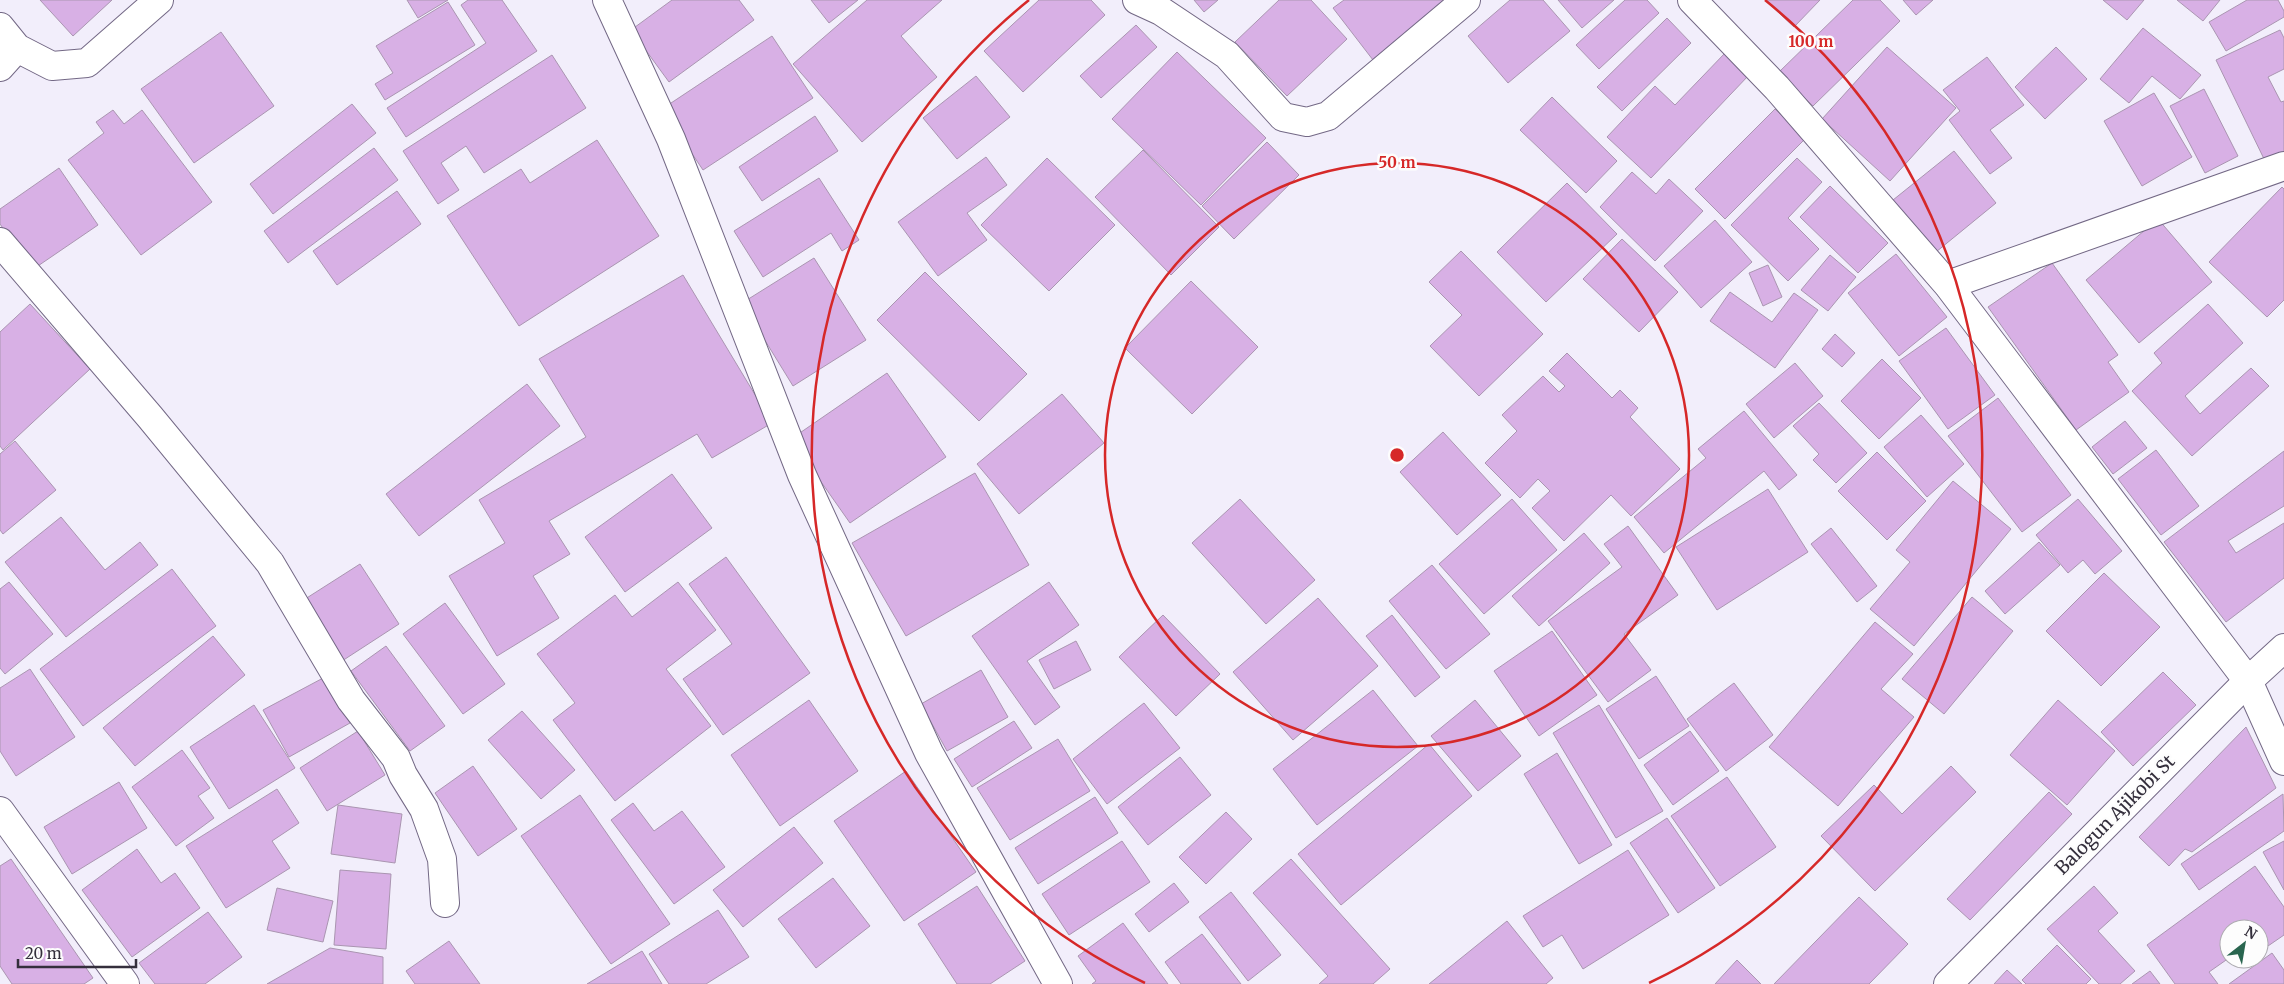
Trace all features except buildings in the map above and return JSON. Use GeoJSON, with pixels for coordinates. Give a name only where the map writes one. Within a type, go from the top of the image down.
{"type":"FeatureCollection","features":[{"type":"Feature","properties":{"kind":"street"},"geometry":{"type":"LineString","coordinates":[[0,26],[9,58],[52,66],[87,63],[159,0]]}},
{"type":"Feature","properties":{"kind":"street"},"geometry":{"type":"LineString","coordinates":[[607,0],[671,139],[802,475],[925,744],[1058,984]]}},
{"type":"Feature","properties":{"kind":"street"},"geometry":{"type":"LineString","coordinates":[[1138,0],[1161,11],[1227,55],[1283,117],[1307,122],[1328,116],[1466,0]]}},
{"type":"Feature","properties":{"kind":"street"},"geometry":{"type":"LineString","coordinates":[[1692,0],[1777,88],[1948,285],[2248,681],[2284,761]]}},
{"type":"Feature","properties":{"kind":"street"},"geometry":{"type":"LineString","coordinates":[[1948,285],[2284,166]]}},
{"type":"Feature","properties":{"kind":"street"},"geometry":{"type":"LineString","coordinates":[[0,242],[150,417],[270,563],[352,700],[396,758],[403,775],[424,808],[442,859],[445,903]]}},
{"type":"Feature","properties":{"kind":"street","name":"Balogun Ajikobi St"},"geometry":{"type":"LineString","coordinates":[[1948,984],[2248,681],[2284,648]]}},
{"type":"Feature","properties":{"kind":"street"},"geometry":{"type":"LineString","coordinates":[[0,811],[125,984]]}}]}
